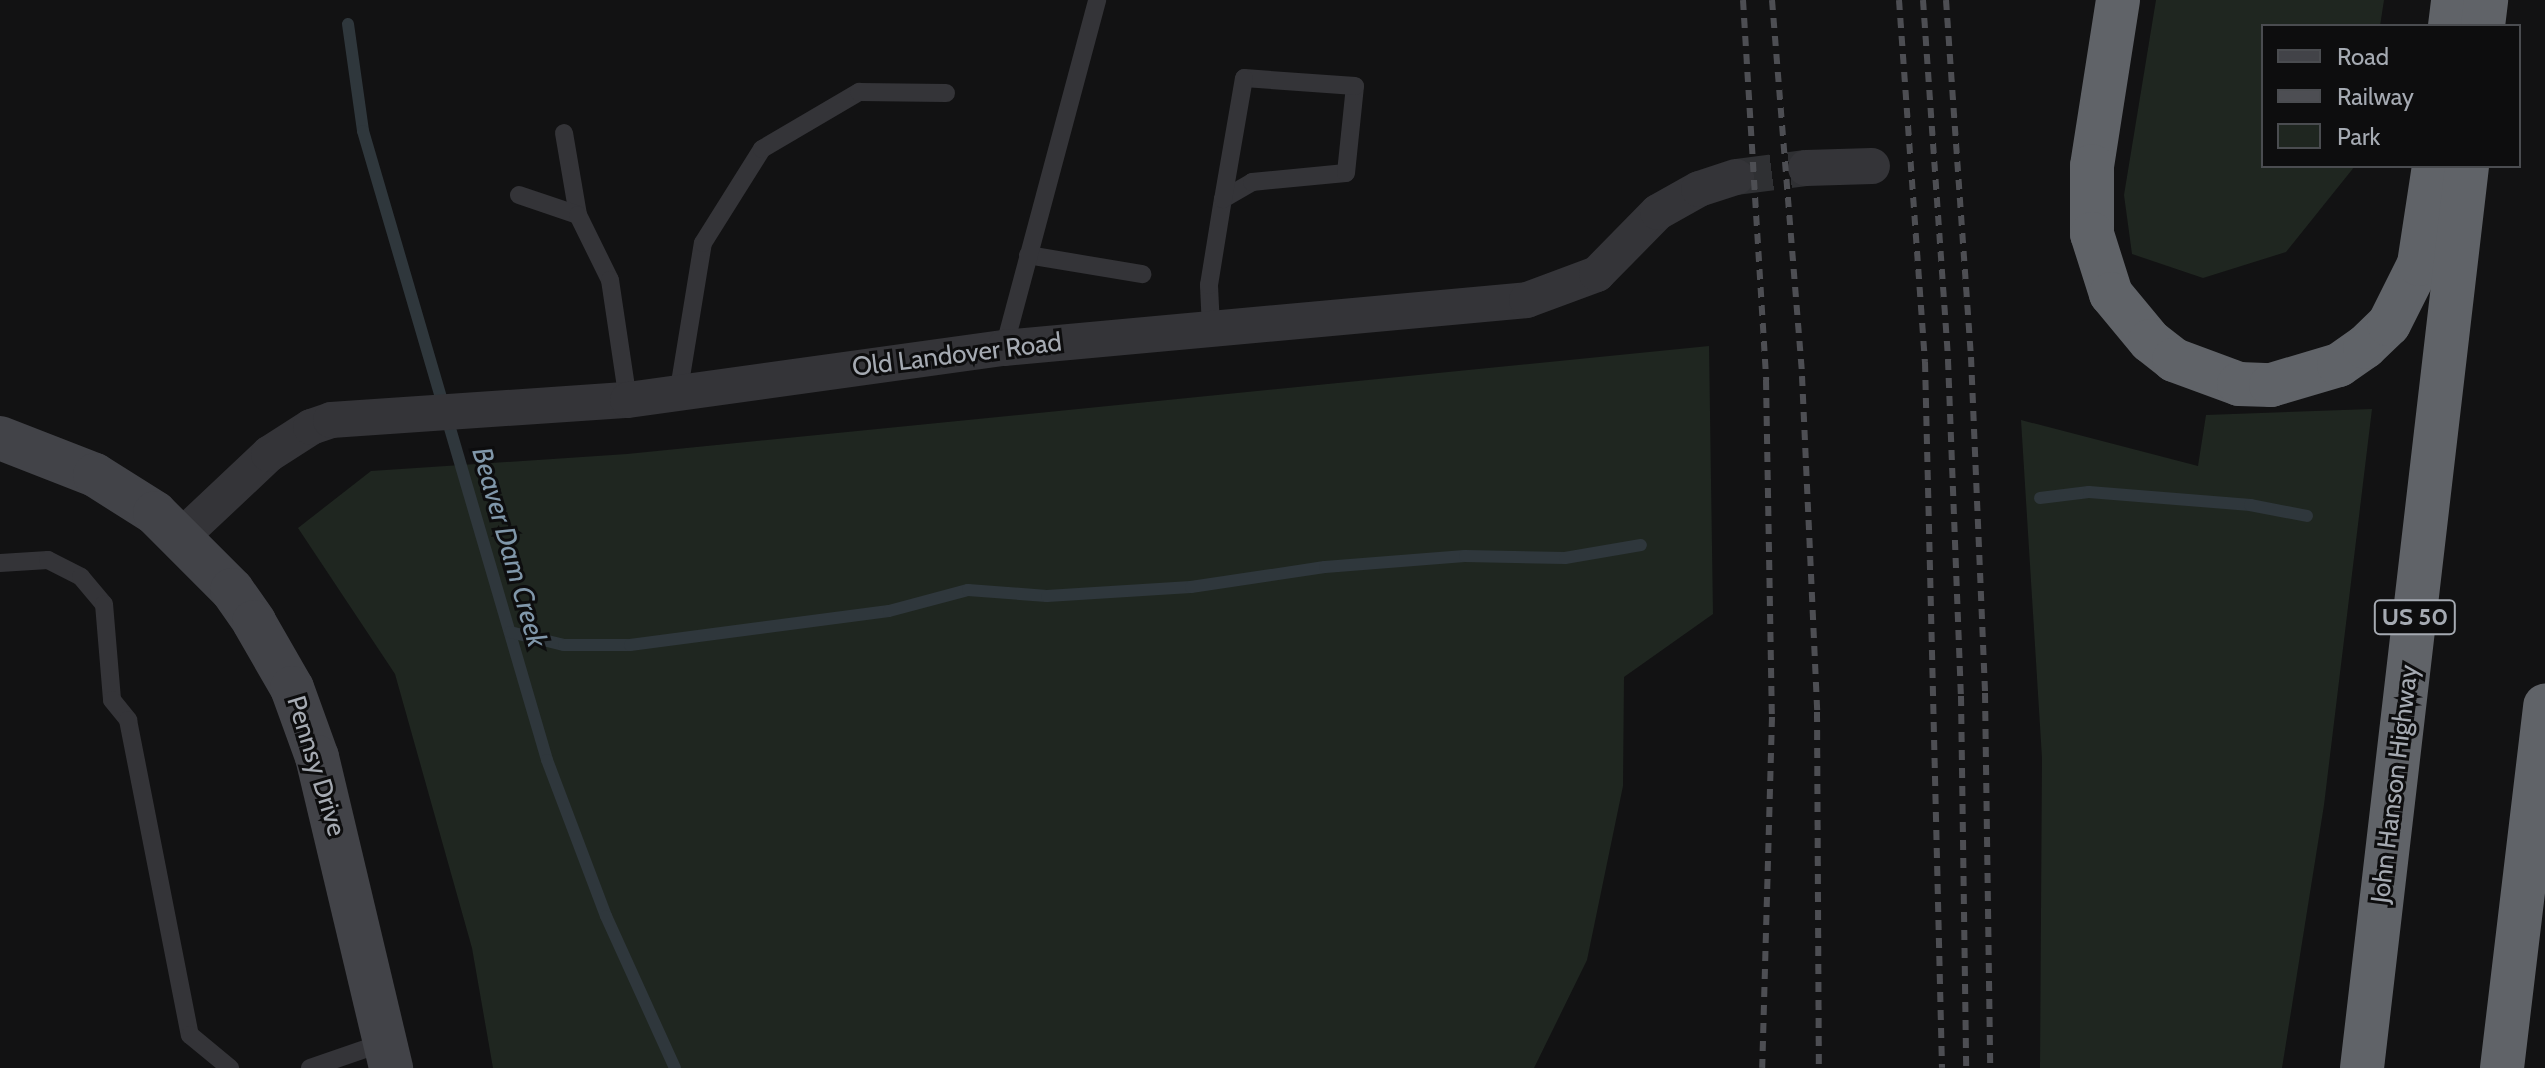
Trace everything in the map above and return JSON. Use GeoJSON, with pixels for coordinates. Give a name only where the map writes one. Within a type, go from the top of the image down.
{"type":"FeatureCollection","features":[{"type":"Feature","properties":{"kind":"highway"},"geometry":{"type":"LineString","coordinates":[[2118,0],[2092,166],[2092,234],[2111,294],[2150,341],[2174,360],[2239,384],[2271,385],[2339,365],[2365,347],[2389,324],[2419,264],[2434,168]]}},
{"type":"Feature","properties":{"kind":"highway"},"geometry":{"type":"LineString","coordinates":[[2450,24],[2453,0]]}},
{"type":"Feature","properties":{"kind":"highway"},"geometry":{"type":"LineString","coordinates":[[2483,24],[2486,0]]}},
{"type":"Feature","properties":{"kind":"highway","name":"John Hanson Highway"},"geometry":{"type":"LineString","coordinates":[[2362,1068],[2467,168]]}},
{"type":"Feature","properties":{"kind":"highway"},"geometry":{"type":"LineString","coordinates":[[2502,1068],[2542,752],[2545,706]]}},
{"type":"Feature","properties":{"kind":"main road","name":"Pennsy Drive"},"geometry":{"type":"LineString","coordinates":[[11,441],[114,486],[182,536],[254,622],[306,721],[388,1055]]}},
{"type":"Feature","properties":{"kind":"street"},"geometry":{"type":"LineString","coordinates":[[1806,168],[1872,166]]}},
{"type":"Feature","properties":{"kind":"street","name":"Old Landover Road"},"geometry":{"type":"LineString","coordinates":[[182,536],[288,439],[331,420],[375,414],[530,408],[628,400],[1004,348],[1498,305],[1554,293],[1597,274],[1678,200],[1736,177]]}},
{"type":"Feature","properties":{"kind":"lane"},"geometry":{"type":"LineString","coordinates":[[1004,348],[1097,0]]}},
{"type":"Feature","properties":{"kind":"lane"},"geometry":{"type":"LineString","coordinates":[[1211,328],[1209,285],[1223,199],[1244,78],[1355,86],[1346,173],[1252,182],[1223,199]]}},
{"type":"Feature","properties":{"kind":"lane"},"geometry":{"type":"LineString","coordinates":[[678,395],[703,243],[762,149],[859,92],[946,93]]}},
{"type":"Feature","properties":{"kind":"lane"},"geometry":{"type":"LineString","coordinates":[[564,133],[578,215],[610,280],[628,400]]}},
{"type":"Feature","properties":{"kind":"lane"},"geometry":{"type":"LineString","coordinates":[[519,195],[578,215]]}},
{"type":"Feature","properties":{"kind":"lane"},"geometry":{"type":"LineString","coordinates":[[1028,255],[1142,274]]}},
{"type":"Feature","properties":{"kind":"lane"},"geometry":{"type":"LineString","coordinates":[[0,563],[48,560],[81,577],[104,604],[112,700],[128,720],[190,1035],[230,1068]]}},
{"type":"Feature","properties":{"kind":"lane"},"geometry":{"type":"LineString","coordinates":[[310,1068],[388,1055]]}},
{"type":"Feature","properties":{"kind":"green space"},"geometry":{"type":"Polygon","coordinates":[[[2156,0],[2384,0],[2380,24],[2261,24],[2261,168],[2353,168],[2286,252],[2203,278],[2132,254],[2124,195],[2156,0]]]}},
{"type":"Feature","properties":{"kind":"green space"},"geometry":{"type":"Polygon","coordinates":[[[1709,346],[1713,614],[1624,677],[1623,786],[1587,960],[1534,1068],[493,1068],[472,948],[395,674],[298,528],[371,471],[627,454],[1709,346]]]}},
{"type":"Feature","properties":{"kind":"green space"},"geometry":{"type":"Polygon","coordinates":[[[2372,409],[2324,805],[2282,1068],[2040,1068],[2042,758],[2021,420],[2198,466],[2206,415],[2372,409]]]}},
{"type":"Feature","properties":{"kind":"waterway","name":"Beaver Dam Creek"},"geometry":{"type":"LineString","coordinates":[[348,24],[363,131],[547,760],[606,916],[675,1068]]}},
{"type":"Feature","properties":{"kind":"waterway"},"geometry":{"type":"LineString","coordinates":[[2040,498],[2089,492],[2250,505],[2307,516]]}},
{"type":"Feature","properties":{"kind":"waterway"},"geometry":{"type":"LineString","coordinates":[[510,632],[564,645],[630,645],[889,611],[968,590],[1047,596],[1191,587],[1325,567],[1465,556],[1565,558],[1641,545]]}},
{"type":"Feature","properties":{"kind":"tunnel"},"geometry":{"type":"LineString","coordinates":[[1736,177],[1806,168]]}},
{"type":"Feature","properties":{"kind":"railway"},"geometry":{"type":"LineString","coordinates":[[1743,0],[1766,380],[1772,717],[1762,1068]]}},
{"type":"Feature","properties":{"kind":"railway"},"geometry":{"type":"LineString","coordinates":[[1772,0],[1802,376],[1817,712],[1819,1068]]}},
{"type":"Feature","properties":{"kind":"railway"},"geometry":{"type":"LineString","coordinates":[[1899,0],[1925,362],[1942,1068]]}},
{"type":"Feature","properties":{"kind":"railway"},"geometry":{"type":"LineString","coordinates":[[1923,0],[1948,360],[1961,696],[1966,1068]]}},
{"type":"Feature","properties":{"kind":"railway"},"geometry":{"type":"LineString","coordinates":[[1946,0],[1971,357],[1985,693],[1990,1068]]}}]}
